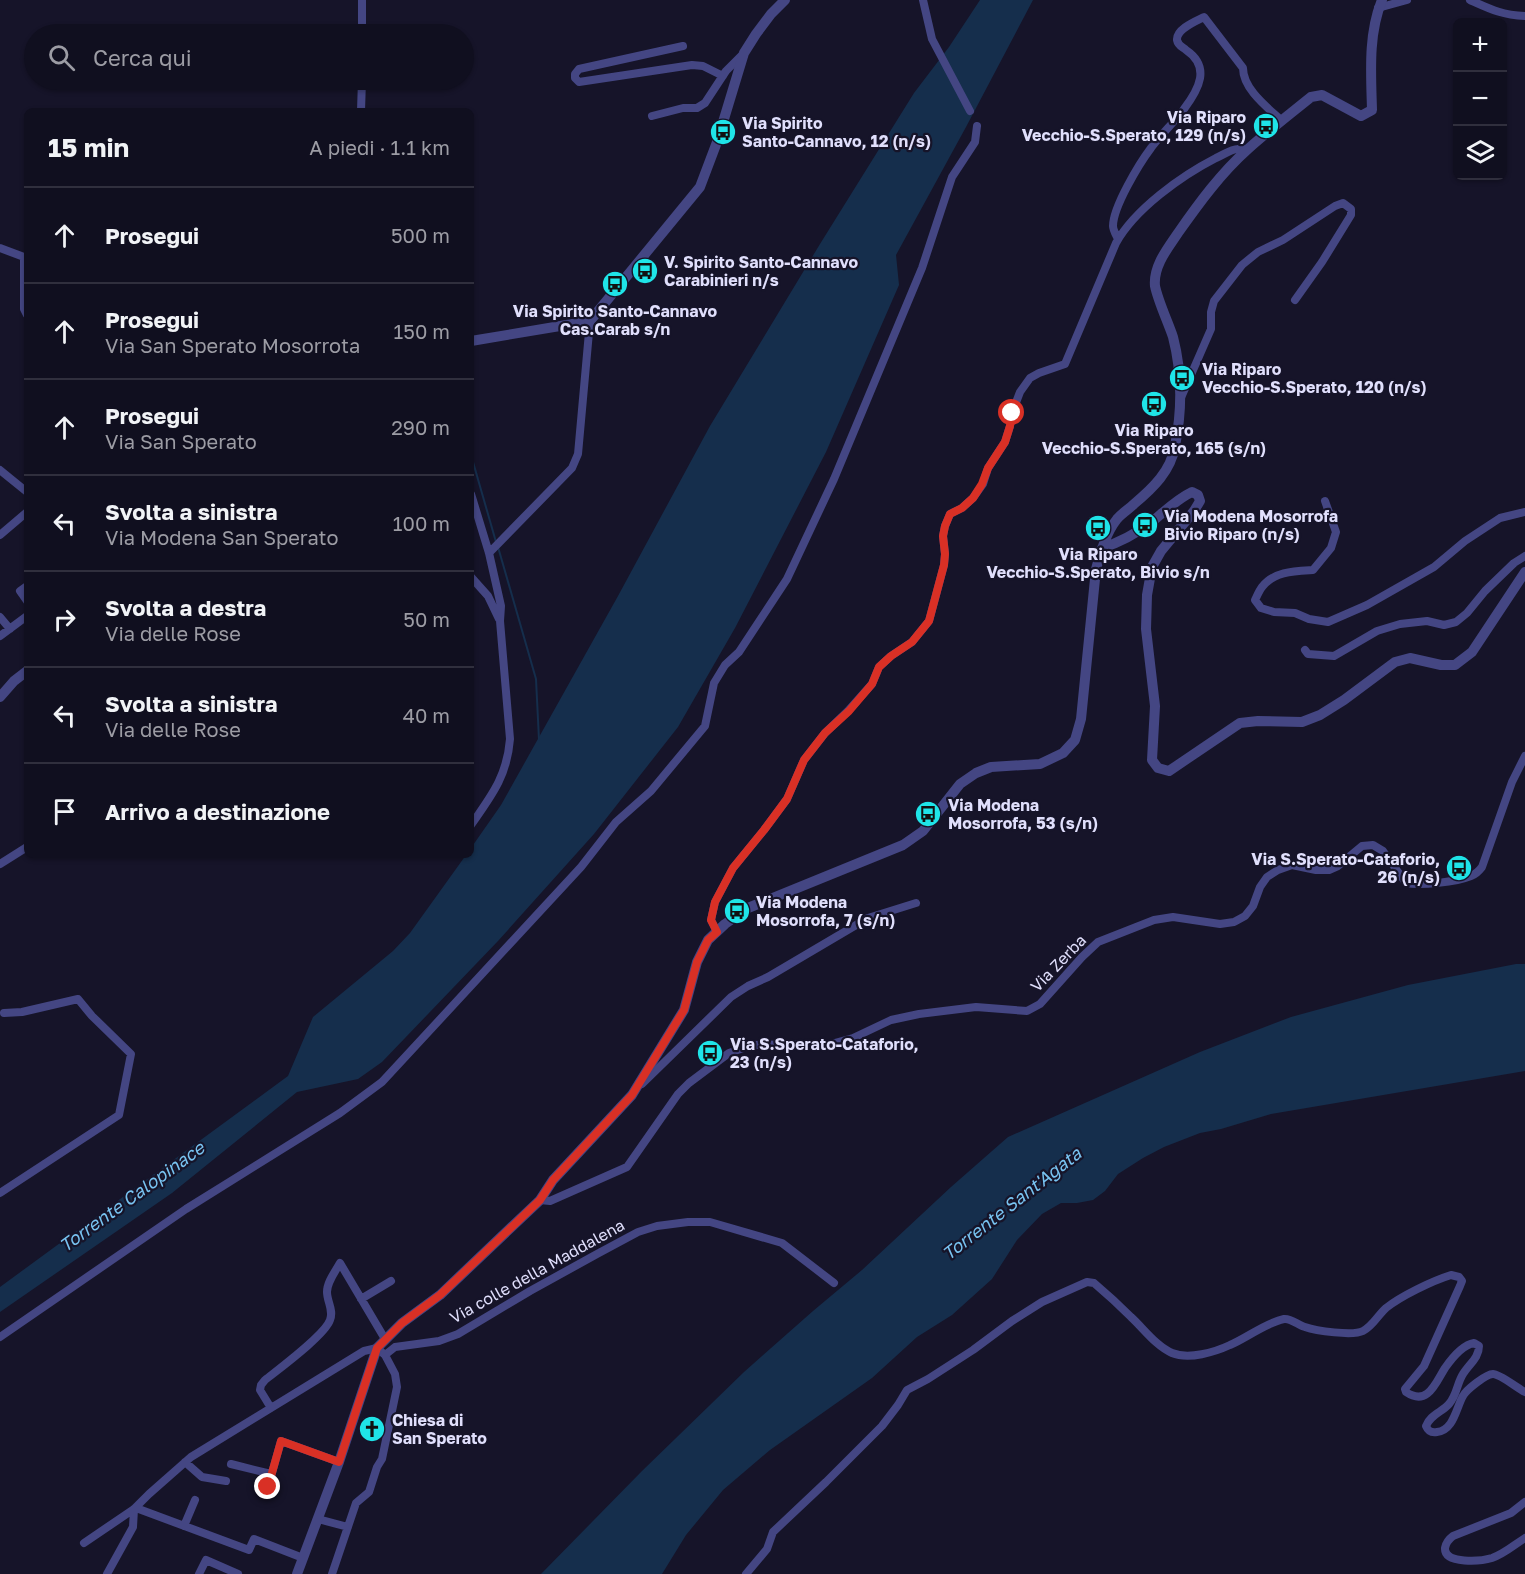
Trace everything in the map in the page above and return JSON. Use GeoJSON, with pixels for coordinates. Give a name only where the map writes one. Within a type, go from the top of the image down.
{"type":"FeatureCollection","features":[{"type":"Feature","properties":{"kind":"street"},"geometry":{"type":"LineString","coordinates":[[362,0],[362,24]]}},
{"type":"Feature","properties":{"kind":"street"},"geometry":{"type":"LineString","coordinates":[[652,116],[683,108],[697,108],[705,103],[726,71],[744,53],[761,27],[785,0]]}},
{"type":"Feature","properties":{"kind":"street"},"geometry":{"type":"LineString","coordinates":[[923,0],[932,39],[970,111]]}},
{"type":"Feature","properties":{"kind":"street"},"geometry":{"type":"LineString","coordinates":[[632,1094],[684,1010],[697,962],[708,940],[717,932],[748,908],[903,845],[923,831],[960,784],[976,773],[992,767],[1040,764],[1063,753],[1075,740],[1082,719],[1096,569],[1102,548],[1119,517],[1143,497],[1166,471],[1175,448],[1180,400],[1179,363],[1173,337],[1155,285],[1156,270],[1201,200],[1247,149],[1311,97],[1322,95],[1361,116],[1372,110],[1371,57],[1374,22],[1380,4],[1407,0]]}},
{"type":"Feature","properties":{"kind":"street"},"geometry":{"type":"LineString","coordinates":[[1470,0],[1502,13],[1525,16]]}},
{"type":"Feature","properties":{"kind":"street"},"geometry":{"type":"LineString","coordinates":[[1118,239],[1113,228],[1118,205],[1151,147],[1185,108],[1197,88],[1202,73],[1196,57],[1178,44],[1177,39],[1190,24],[1204,17],[1243,68],[1243,76],[1255,94],[1282,121]]}},
{"type":"Feature","properties":{"kind":"street"},"geometry":{"type":"LineString","coordinates":[[683,46],[579,69],[575,78],[579,82],[692,65],[703,66],[723,76]]}},
{"type":"Feature","properties":{"kind":"street"},"geometry":{"type":"LineString","coordinates":[[490,551],[572,468],[578,454],[590,321],[700,187],[717,142],[744,53]]}},
{"type":"Feature","properties":{"kind":"street"},"geometry":{"type":"LineString","coordinates":[[361,108],[362,90]]}},
{"type":"Feature","properties":{"kind":"street"},"geometry":{"type":"LineString","coordinates":[[0,1338],[186,1209],[340,1113],[382,1082],[581,867],[616,822],[651,791],[705,726],[714,683],[725,665],[739,652],[787,579],[834,479],[922,268],[952,177],[975,142],[977,126]]}},
{"type":"Feature","properties":{"kind":"street"},"geometry":{"type":"LineString","coordinates":[[717,932],[711,920],[715,902],[733,868],[787,799],[804,760],[825,733],[849,711],[872,684],[879,667],[912,642],[929,621],[944,565],[943,536],[950,514],[962,508],[973,498],[982,484],[988,468],[1005,442],[1020,392],[1030,378],[1065,364],[1118,239],[1152,202],[1180,180],[1236,148],[1247,149]]}},
{"type":"Feature","properties":{"kind":"street"},"geometry":{"type":"LineString","coordinates":[[1180,400],[1211,329],[1211,312],[1214,301],[1242,265],[1258,252],[1283,240],[1343,203],[1351,209],[1351,215],[1295,300]]}},
{"type":"Feature","properties":{"kind":"street"},"geometry":{"type":"LineString","coordinates":[[0,248],[24,257],[24,309]]}},
{"type":"Feature","properties":{"kind":"street"},"geometry":{"type":"LineString","coordinates":[[474,340],[590,321]]}},
{"type":"Feature","properties":{"kind":"street"},"geometry":{"type":"LineString","coordinates":[[0,470],[24,490]]}},
{"type":"Feature","properties":{"kind":"street"},"geometry":{"type":"LineString","coordinates":[[1102,548],[1126,539],[1183,496],[1192,492],[1198,495],[1200,501],[1194,511],[1161,551],[1152,567],[1147,595],[1146,629],[1155,706],[1152,760],[1158,768],[1169,771],[1240,723],[1302,722],[1320,715],[1395,662],[1410,658],[1441,665],[1455,665],[1472,652],[1525,572]]}},
{"type":"Feature","properties":{"kind":"street"},"geometry":{"type":"LineString","coordinates":[[1324,501],[1335,532],[1331,548],[1313,570],[1292,571],[1276,576],[1263,585],[1255,600],[1260,608],[1274,612],[1295,613],[1309,619],[1328,622],[1397,589],[1434,567],[1465,541],[1500,518],[1525,512]]}},
{"type":"Feature","properties":{"kind":"street"},"geometry":{"type":"LineString","coordinates":[[474,503],[490,551],[501,606],[500,621],[510,739],[509,754],[497,787],[474,821]]}},
{"type":"Feature","properties":{"kind":"street"},"geometry":{"type":"LineString","coordinates":[[0,535],[24,515]]}},
{"type":"Feature","properties":{"kind":"street"},"geometry":{"type":"LineString","coordinates":[[1305,650],[1308,654],[1334,656],[1377,631],[1400,624],[1427,621],[1444,625],[1456,622],[1514,563],[1525,556]]}},
{"type":"Feature","properties":{"kind":"street"},"geometry":{"type":"LineString","coordinates":[[474,580],[488,596],[500,621]]}},
{"type":"Feature","properties":{"kind":"street"},"geometry":{"type":"LineString","coordinates":[[0,617],[10,629]]}},
{"type":"Feature","properties":{"kind":"street"},"geometry":{"type":"LineString","coordinates":[[0,636],[24,618]]}},
{"type":"Feature","properties":{"kind":"street"},"geometry":{"type":"LineString","coordinates":[[0,697],[24,673]]}},
{"type":"Feature","properties":{"kind":"street","name":"Via Zerba"},"geometry":{"type":"LineString","coordinates":[[540,1200],[550,1201],[627,1167],[678,1094],[729,1053],[752,1045],[831,1044],[853,1038],[891,1020],[919,1014],[976,1007],[1027,1011],[1040,1004],[1098,942],[1154,920],[1173,917],[1220,924],[1234,922],[1245,916],[1253,906],[1260,887],[1278,870],[1292,865],[1329,870],[1338,866],[1362,846],[1373,845],[1383,850],[1406,883],[1415,885],[1474,875],[1482,867],[1512,782],[1525,756]]}},
{"type":"Feature","properties":{"kind":"street"},"geometry":{"type":"LineString","coordinates":[[0,864],[24,849]]}},
{"type":"Feature","properties":{"kind":"street"},"geometry":{"type":"LineString","coordinates":[[297,1574],[385,1339],[402,1323],[440,1295],[540,1200],[553,1180],[632,1094],[731,997],[868,918],[916,903]]}},
{"type":"Feature","properties":{"kind":"street"},"geometry":{"type":"LineString","coordinates":[[0,1193],[119,1115],[131,1054],[78,999],[22,1012],[4,1013]]}},
{"type":"Feature","properties":{"kind":"street","name":"Via colle della Maddalena"},"geometry":{"type":"LineString","coordinates":[[84,1543],[135,1508],[185,1462],[364,1351],[381,1351],[439,1341],[458,1334],[530,1291],[638,1232],[657,1226],[710,1222],[782,1243],[834,1283]]}},
{"type":"Feature","properties":{"kind":"street"},"geometry":{"type":"LineString","coordinates":[[271,1408],[260,1390],[261,1385],[327,1327],[332,1311],[327,1293],[330,1281],[340,1263],[385,1339]]}},
{"type":"Feature","properties":{"kind":"street"},"geometry":{"type":"LineString","coordinates":[[746,1574],[766,1549],[772,1532],[882,1426],[907,1390],[973,1350],[1042,1302],[1087,1282],[1094,1282],[1166,1349],[1174,1354],[1186,1355],[1211,1353],[1285,1319],[1305,1327],[1339,1333],[1353,1334],[1364,1331],[1386,1308],[1397,1301],[1451,1275],[1459,1277],[1462,1281],[1424,1366],[1408,1384],[1406,1392],[1414,1396],[1422,1396],[1431,1392],[1453,1358],[1467,1344],[1474,1343],[1479,1346],[1479,1352],[1461,1376],[1456,1394],[1449,1405],[1428,1420],[1426,1426],[1428,1430],[1434,1433],[1441,1432],[1451,1423],[1464,1394],[1488,1375],[1495,1374],[1525,1392]]}},
{"type":"Feature","properties":{"kind":"street"},"geometry":{"type":"LineString","coordinates":[[361,1299],[391,1281]]}},
{"type":"Feature","properties":{"kind":"street"},"geometry":{"type":"LineString","coordinates":[[332,1574],[356,1503],[369,1492],[382,1459],[397,1387],[395,1374],[381,1351]]}},
{"type":"Feature","properties":{"kind":"street"},"geometry":{"type":"LineString","coordinates":[[268,1487],[281,1441],[339,1462]]}},
{"type":"Feature","properties":{"kind":"street"},"geometry":{"type":"LineString","coordinates":[[185,1462],[202,1477],[226,1481]]}},
{"type":"Feature","properties":{"kind":"street"},"geometry":{"type":"LineString","coordinates":[[231,1464],[271,1474]]}},
{"type":"Feature","properties":{"kind":"street"},"geometry":{"type":"LineString","coordinates":[[183,1526],[195,1500]]}},
{"type":"Feature","properties":{"kind":"street"},"geometry":{"type":"LineString","coordinates":[[1525,1502],[1511,1513],[1453,1536],[1445,1546],[1446,1552],[1457,1560],[1479,1561],[1501,1554],[1525,1538]]}},
{"type":"Feature","properties":{"kind":"street"},"geometry":{"type":"LineString","coordinates":[[107,1574],[133,1527],[135,1508],[249,1550],[254,1539],[303,1558]]}},
{"type":"Feature","properties":{"kind":"street"},"geometry":{"type":"LineString","coordinates":[[318,1519],[348,1527]]}},
{"type":"Feature","properties":{"kind":"street"},"geometry":{"type":"LineString","coordinates":[[199,1574],[206,1560],[238,1574]]}},
{"type":"Feature","properties":{"kind":"water","name":"Torrente Calopinace"},"geometry":{"type":"Polygon","coordinates":[[[980,0],[1033,0],[896,255],[899,285],[826,452],[735,628],[678,727],[594,834],[498,941],[382,1062],[358,1079],[297,1092],[172,1193],[0,1312],[0,1287],[288,1076],[313,1017],[393,951],[410,933],[464,858],[474,858],[474,844],[501,805],[710,426],[914,93],[949,47],[980,0]]]}},
{"type":"Feature","properties":{"kind":"water","name":"Torrente Sant'Agata"},"geometry":{"type":"Polygon","coordinates":[[[1525,964],[1525,1071],[1271,1114],[1200,1133],[1164,1147],[1118,1174],[1105,1191],[1093,1200],[1061,1203],[1042,1214],[1017,1240],[992,1279],[952,1315],[917,1337],[872,1378],[770,1450],[723,1490],[686,1535],[662,1574],[541,1574],[744,1372],[862,1270],[1008,1137],[1200,1052],[1291,1017],[1408,985],[1525,964]]]}},
{"type":"Feature","properties":{"kind":"waterway"},"geometry":{"type":"LineString","coordinates":[[474,465],[496,542]]}},
{"type":"Feature","properties":{"kind":"waterway"},"geometry":{"type":"LineString","coordinates":[[498,547],[536,679],[539,740]]}},
{"type":"Feature","properties":{"kind":"place","name":"Via Riparo Vecchio-S.Sperato, 129 (n/s)"},"geometry":{"type":"Point","coordinates":[1266,126]}},
{"type":"Feature","properties":{"kind":"place","name":"Via Spirito Santo-Cannavo, 12 (n/s)"},"geometry":{"type":"Point","coordinates":[723,132]}},
{"type":"Feature","properties":{"kind":"place","name":"V. Spirito Santo-Cannavo Carabinieri n/s"},"geometry":{"type":"Point","coordinates":[645,271]}},
{"type":"Feature","properties":{"kind":"place","name":"Via Spirito Santo-Cannavo Cas.Carab s/n"},"geometry":{"type":"Point","coordinates":[615,284]}},
{"type":"Feature","properties":{"kind":"place","name":"Via Riparo Vecchio-S.Sperato, 120 (n/s)"},"geometry":{"type":"Point","coordinates":[1182,378]}},
{"type":"Feature","properties":{"kind":"place","name":"Via Riparo Vecchio-S.Sperato, 165 (s/n)"},"geometry":{"type":"Point","coordinates":[1154,404]}},
{"type":"Feature","properties":{"kind":"place","name":"Via Modena Mosorrofa Bivio Riparo (n/s)"},"geometry":{"type":"Point","coordinates":[1145,525]}},
{"type":"Feature","properties":{"kind":"place","name":"Via Riparo Vecchio-S.Sperato, Bivio s/n"},"geometry":{"type":"Point","coordinates":[1098,528]}},
{"type":"Feature","properties":{"kind":"place","name":"Via Modena Mosorrofa, 53 (s/n)"},"geometry":{"type":"Point","coordinates":[928,814]}},
{"type":"Feature","properties":{"kind":"place","name":"Via S.Sperato-Cataforio, 26 (n/s)"},"geometry":{"type":"Point","coordinates":[1459,868]}},
{"type":"Feature","properties":{"kind":"place","name":"Via Modena Mosorrofa, 7 (s/n)"},"geometry":{"type":"Point","coordinates":[737,911]}},
{"type":"Feature","properties":{"kind":"place","name":"Via S.Sperato-Cataforio, 23 (n/s)"},"geometry":{"type":"Point","coordinates":[710,1053]}},
{"type":"Feature","properties":{"kind":"place","name":"Chiesa di San Sperato"},"geometry":{"type":"Point","coordinates":[372,1429]}},
{"type":"Feature","properties":{"kind":"route"},"geometry":{"type":"LineString","coordinates":[[268,1487],[281,1441],[339,1462],[377,1348],[402,1323],[440,1295],[540,1200],[553,1180],[632,1095],[684,1010],[697,962],[708,940],[717,932],[711,920],[715,902],[733,868],[787,799],[804,760],[825,733],[849,711],[872,684],[879,667],[912,642],[929,621],[944,565],[945,526],[950,514],[962,508],[973,498],[982,484],[988,468],[1005,442],[1012,413]]}}]}
